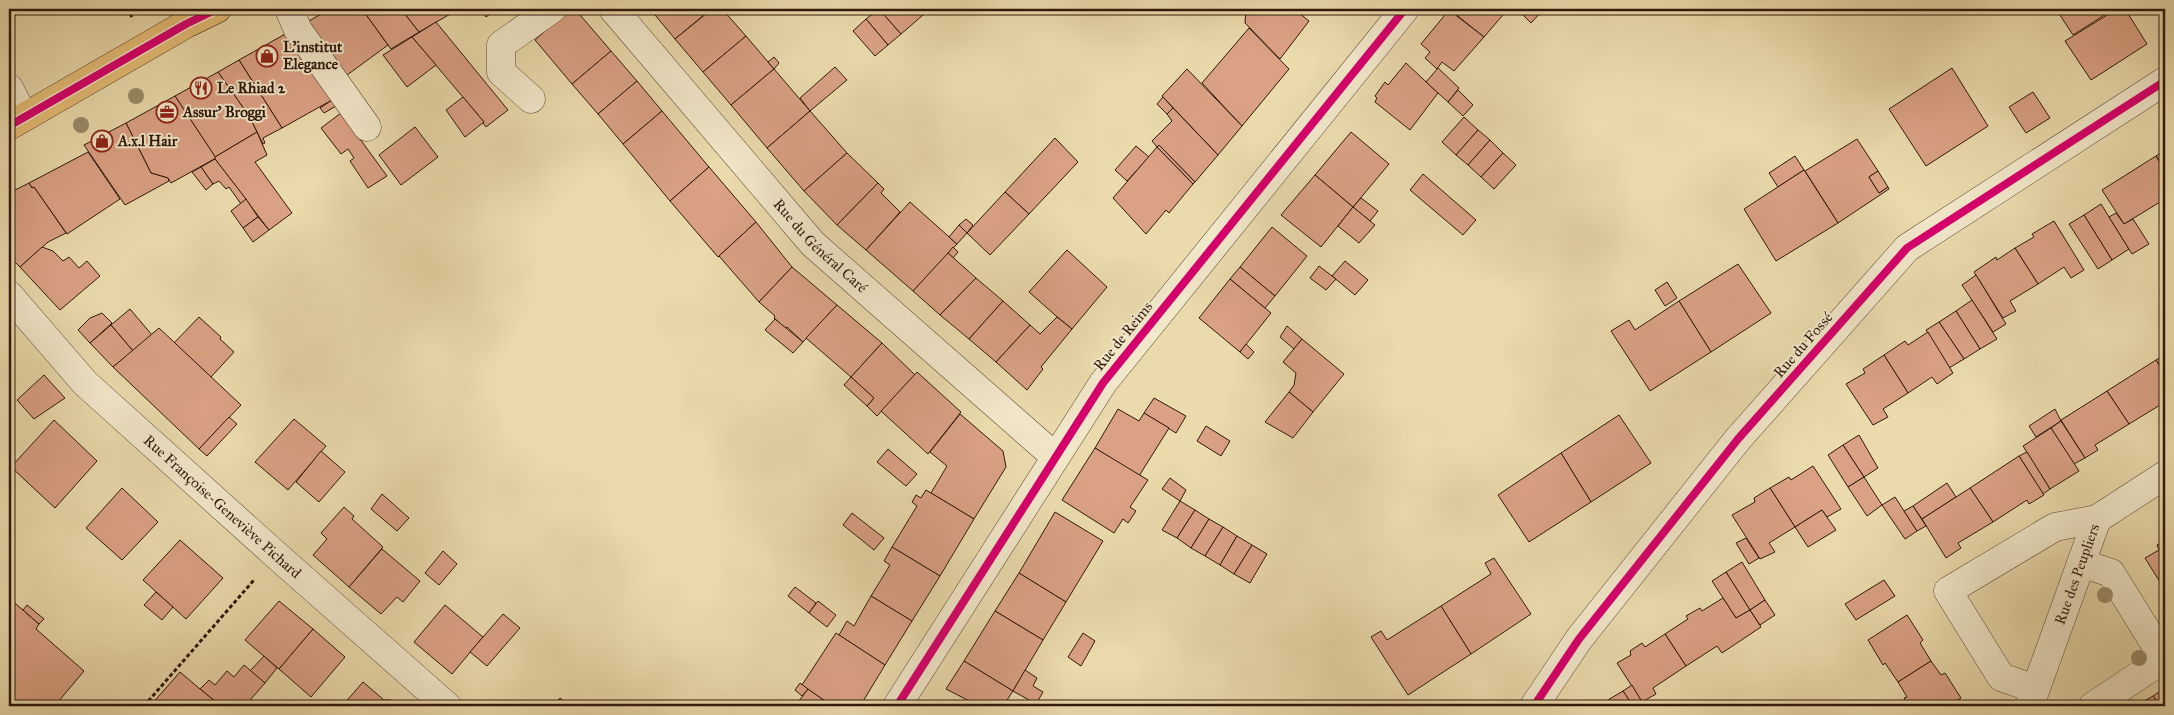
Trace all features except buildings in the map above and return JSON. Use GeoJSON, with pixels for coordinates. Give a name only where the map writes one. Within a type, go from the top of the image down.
{"type":"FeatureCollection","features":[{"type":"Feature","properties":{"kind":"main road"},"geometry":{"type":"LineString","coordinates":[[17,121],[186,24],[217,9]]}},
{"type":"Feature","properties":{"kind":"street"},"geometry":{"type":"LineString","coordinates":[[289,9],[298,30],[367,127]]}},
{"type":"Feature","properties":{"kind":"street"},"geometry":{"type":"LineString","coordinates":[[531,99],[501,72],[500,44],[552,9]]}},
{"type":"Feature","properties":{"kind":"street","name":"Rue du Général Caré"},"geometry":{"type":"LineString","coordinates":[[613,9],[813,244],[1044,447],[1057,454]]}},
{"type":"Feature","properties":{"kind":"street","name":"Rue de Reims"},"geometry":{"type":"LineString","coordinates":[[897,706],[1103,383],[1405,9]]}},
{"type":"Feature","properties":{"kind":"street","name":"Rue du Fossé"},"geometry":{"type":"LineString","coordinates":[[1534,706],[1579,640],[1738,439],[1907,248],[2165,81]]}},
{"type":"Feature","properties":{"kind":"street"},"geometry":{"type":"LineString","coordinates":[[9,88],[17,121]]}},
{"type":"Feature","properties":{"kind":"street","name":"Rue Françoise-Geneviève Pichard"},"geometry":{"type":"LineString","coordinates":[[9,295],[85,383],[276,556],[447,706]]}},
{"type":"Feature","properties":{"kind":"street","name":"Rue des Peupliers"},"geometry":{"type":"LineString","coordinates":[[2032,697],[2097,520],[2165,475]]}},
{"type":"Feature","properties":{"kind":"street"},"geometry":{"type":"LineString","coordinates":[[2032,697],[2001,677],[1948,591],[2055,527],[2097,520]]}},
{"type":"Feature","properties":{"kind":"street"},"geometry":{"type":"LineString","coordinates":[[2081,562],[2111,573],[2164,659],[2093,706]]}},
{"type":"Feature","properties":{"kind":"path"},"geometry":{"type":"LineString","coordinates":[[144,706],[276,556]]}},
{"type":"Feature","properties":{"kind":"cycle path"},"geometry":{"type":"LineString","coordinates":[[9,126],[186,24],[217,9]]}},
{"type":"Feature","properties":{"kind":"cycle path"},"geometry":{"type":"LineString","coordinates":[[897,706],[1103,383],[1405,9]]}},
{"type":"Feature","properties":{"kind":"cycle path"},"geometry":{"type":"LineString","coordinates":[[1534,706],[1579,639],[1738,439],[1907,248],[2165,81]]}},
{"type":"Feature","properties":{"kind":"place","name":"L'institut Elegance"},"geometry":{"type":"Point","coordinates":[267,56]}},
{"type":"Feature","properties":{"kind":"place","name":"Le Rhiad 2"},"geometry":{"type":"Point","coordinates":[201,88]}},
{"type":"Feature","properties":{"kind":"place","name":"Assur' Broggi"},"geometry":{"type":"Point","coordinates":[167,112]}},
{"type":"Feature","properties":{"kind":"place","name":"A.x.l Hair"},"geometry":{"type":"Point","coordinates":[102,141]}}]}
